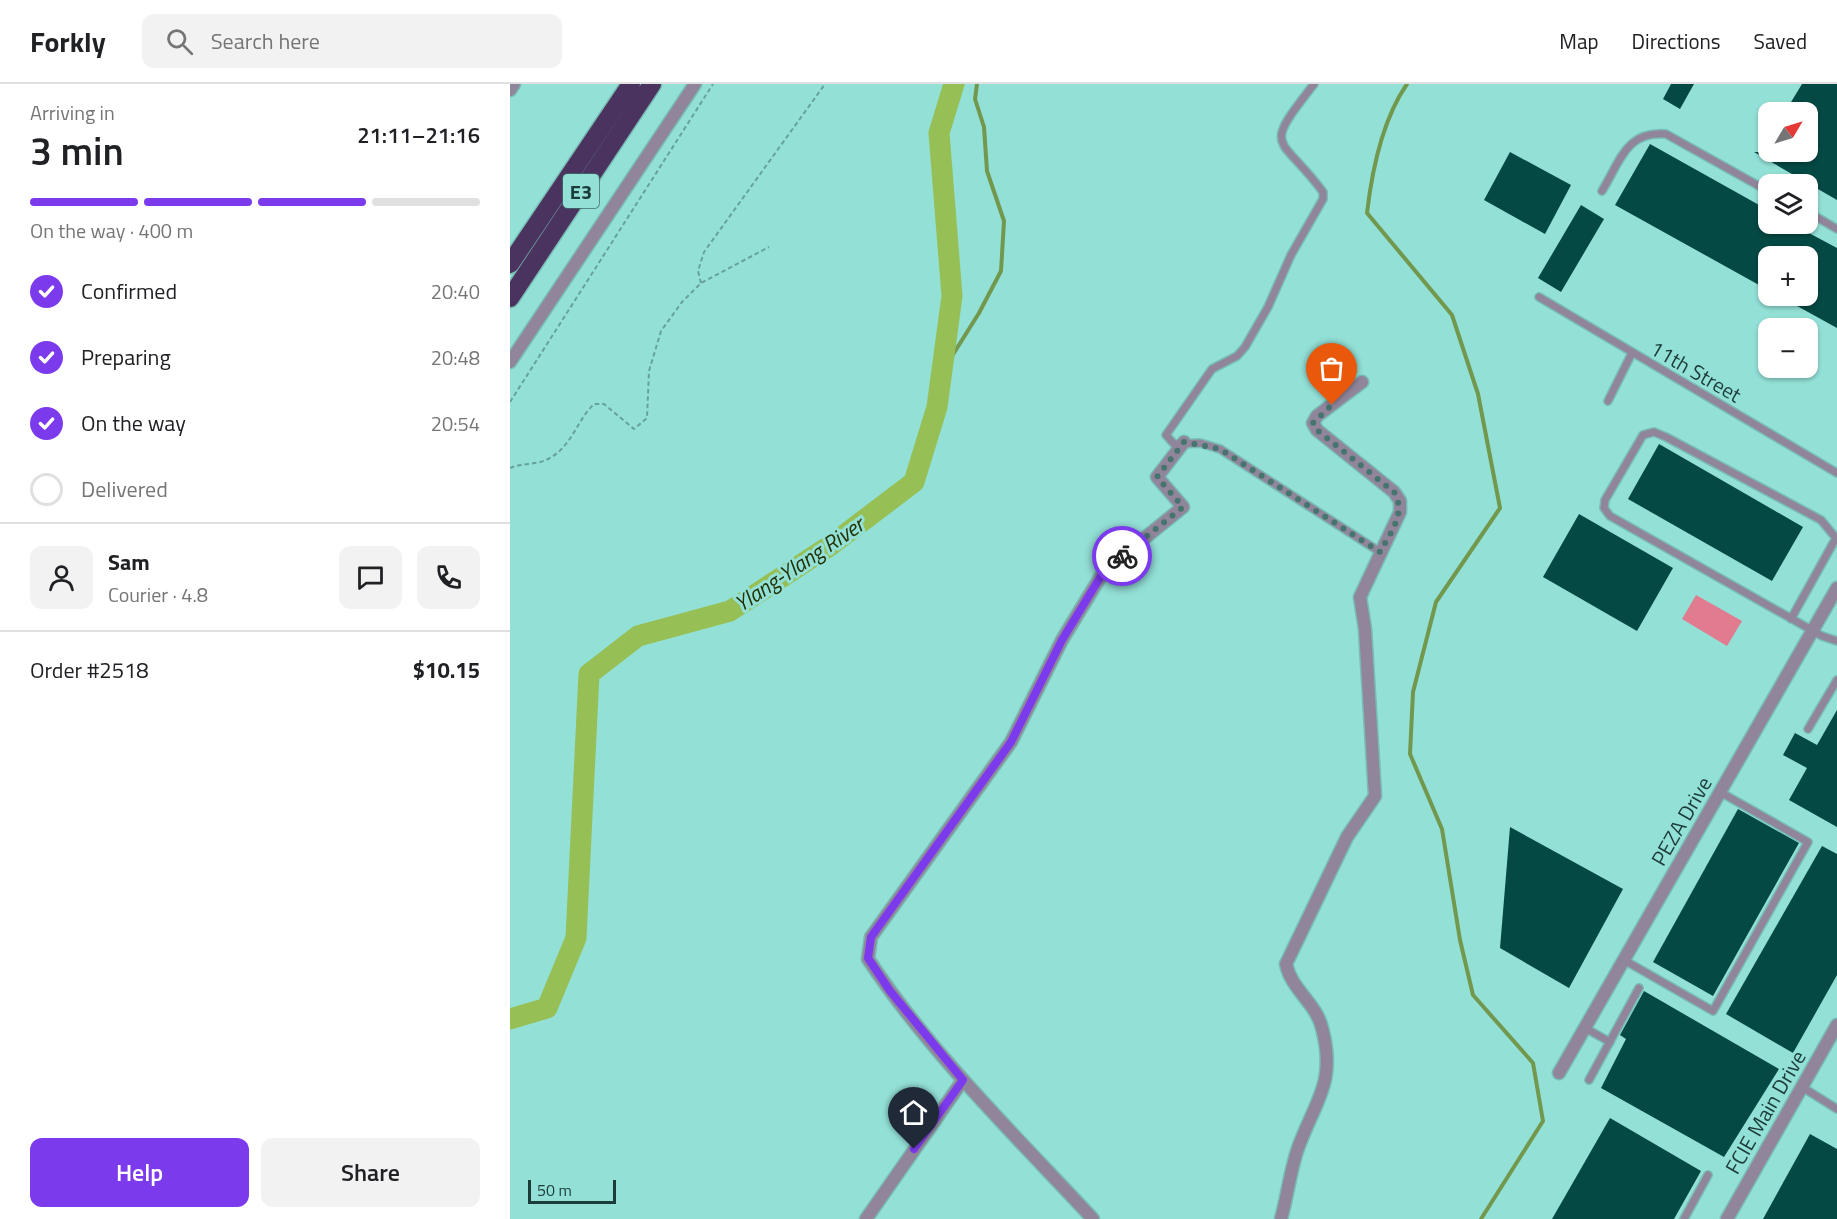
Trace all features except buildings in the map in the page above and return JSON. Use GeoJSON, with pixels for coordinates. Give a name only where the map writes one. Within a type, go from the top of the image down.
{"type":"FeatureCollection","features":[{"type":"Feature","properties":{"kind":"highway","name":"E3"},"geometry":{"type":"LineString","coordinates":[[510,264],[631,84]]}},
{"type":"Feature","properties":{"kind":"highway","name":"E3"},"geometry":{"type":"LineString","coordinates":[[510,298],[652,84]]}},
{"type":"Feature","properties":{"kind":"street"},"geometry":{"type":"LineString","coordinates":[[510,90],[514,84]]}},
{"type":"Feature","properties":{"kind":"street"},"geometry":{"type":"LineString","coordinates":[[510,362],[695,84]]}},
{"type":"Feature","properties":{"kind":"street"},"geometry":{"type":"LineString","coordinates":[[1281,1219],[1297,1151],[1320,1102],[1327,1076],[1327,1050],[1322,1024],[1308,1001],[1289,979],[1286,964],[1347,837],[1375,795],[1365,629],[1360,597],[1400,512],[1400,501],[1394,492],[1317,430],[1313,423],[1317,416],[1362,382]]}},
{"type":"Feature","properties":{"kind":"street"},"geometry":{"type":"LineString","coordinates":[[1093,1219],[963,1080],[890,991],[868,958],[871,937],[1011,742],[1062,640],[1104,571],[1183,507],[1157,477],[1184,442]]}},
{"type":"Feature","properties":{"kind":"street","name":"PEZA Drive"},"geometry":{"type":"LineString","coordinates":[[1559,1073],[1837,588]]}},
{"type":"Feature","properties":{"kind":"street","name":"FCIE Main Drive"},"geometry":{"type":"LineString","coordinates":[[1727,1219],[1837,1025]]}},
{"type":"Feature","properties":{"kind":"street"},"geometry":{"type":"LineString","coordinates":[[866,1219],[963,1080]]}},
{"type":"Feature","properties":{"kind":"lane"},"geometry":{"type":"LineString","coordinates":[[1314,84],[1282,127],[1280,138],[1283,148],[1323,192],[1323,199],[1291,255],[1268,307],[1245,347],[1237,356],[1212,369],[1167,431],[1171,442],[1184,442],[1220,449],[1380,552]]}},
{"type":"Feature","properties":{"kind":"lane"},"geometry":{"type":"LineString","coordinates":[[1602,191],[1635,138],[1649,133],[1666,134],[1758,185]]}},
{"type":"Feature","properties":{"kind":"lane"},"geometry":{"type":"LineString","coordinates":[[1818,218],[1837,229]]}},
{"type":"Feature","properties":{"kind":"lane","name":"11th Street"},"geometry":{"type":"LineString","coordinates":[[1539,297],[1837,473]]}},
{"type":"Feature","properties":{"kind":"lane"},"geometry":{"type":"LineString","coordinates":[[1608,401],[1632,353]]}},
{"type":"Feature","properties":{"kind":"lane"},"geometry":{"type":"LineString","coordinates":[[1791,619],[1836,538],[1833,531],[1821,520],[1666,437],[1654,432],[1643,435],[1605,500],[1604,508],[1610,516],[1791,619],[1837,641]]}},
{"type":"Feature","properties":{"kind":"lane"},"geometry":{"type":"LineString","coordinates":[[1808,729],[1837,680]]}},
{"type":"Feature","properties":{"kind":"lane"},"geometry":{"type":"LineString","coordinates":[[1624,960],[1713,1011],[1808,842],[1720,792]]}},
{"type":"Feature","properties":{"kind":"lane"},"geometry":{"type":"LineString","coordinates":[[1588,1080],[1639,988]]}},
{"type":"Feature","properties":{"kind":"lane"},"geometry":{"type":"LineString","coordinates":[[1585,1028],[1610,1042]]}},
{"type":"Feature","properties":{"kind":"lane"},"geometry":{"type":"LineString","coordinates":[[1802,1087],[1837,1108]]}},
{"type":"Feature","properties":{"kind":"lane"},"geometry":{"type":"LineString","coordinates":[[1684,1219],[1708,1175]]}},
{"type":"Feature","properties":{"kind":"path"},"geometry":{"type":"LineString","coordinates":[[510,402],[713,84]]}},
{"type":"Feature","properties":{"kind":"path"},"geometry":{"type":"LineString","coordinates":[[701,283],[698,271],[704,252],[825,84]]}},
{"type":"Feature","properties":{"kind":"path"},"geometry":{"type":"LineString","coordinates":[[510,468],[546,460],[569,443],[587,410],[594,404],[604,404],[634,429],[641,425],[647,418],[649,371],[661,331],[682,302],[701,283],[770,247]]}},
{"type":"Feature","properties":{"kind":"shaded area"},"geometry":{"type":"Polygon","coordinates":[[[1696,595],[1742,621],[1727,646],[1682,619],[1696,595]]]}},
{"type":"Feature","properties":{"kind":"waterway","name":"Ylang-Ylang River"},"geometry":{"type":"LineString","coordinates":[[510,1019],[547,1008],[576,938],[589,674],[638,636],[730,611],[831,545],[914,482],[937,407],[952,296],[939,133],[954,84]]}},
{"type":"Feature","properties":{"kind":"waterway"},"geometry":{"type":"LineString","coordinates":[[942,372],[979,313],[1001,271],[1004,221],[987,171],[984,127],[975,99],[977,84]]}},
{"type":"Feature","properties":{"kind":"waterway"},"geometry":{"type":"LineString","coordinates":[[1407,84],[1398,98],[1385,129],[1372,180],[1367,213],[1452,315],[1478,394],[1500,508],[1436,602],[1413,692],[1410,754],[1442,829],[1460,940],[1473,995],[1533,1063],[1543,1121],[1481,1219]]}},
{"type":"Feature","properties":{"kind":"way so far"},"geometry":{"type":"LineString","coordinates":[[1122,556],[1183,507],[1157,477],[1184,442],[1200,443],[1220,449],[1380,552],[1400,512],[1400,501],[1394,492],[1317,430],[1313,423],[1317,416],[1332,405]]}},
{"type":"Feature","properties":{"kind":"route"},"geometry":{"type":"LineString","coordinates":[[914,1149],[963,1080],[890,991],[868,958],[871,937],[1011,742],[1062,640],[1104,571],[1122,556]]}}]}
